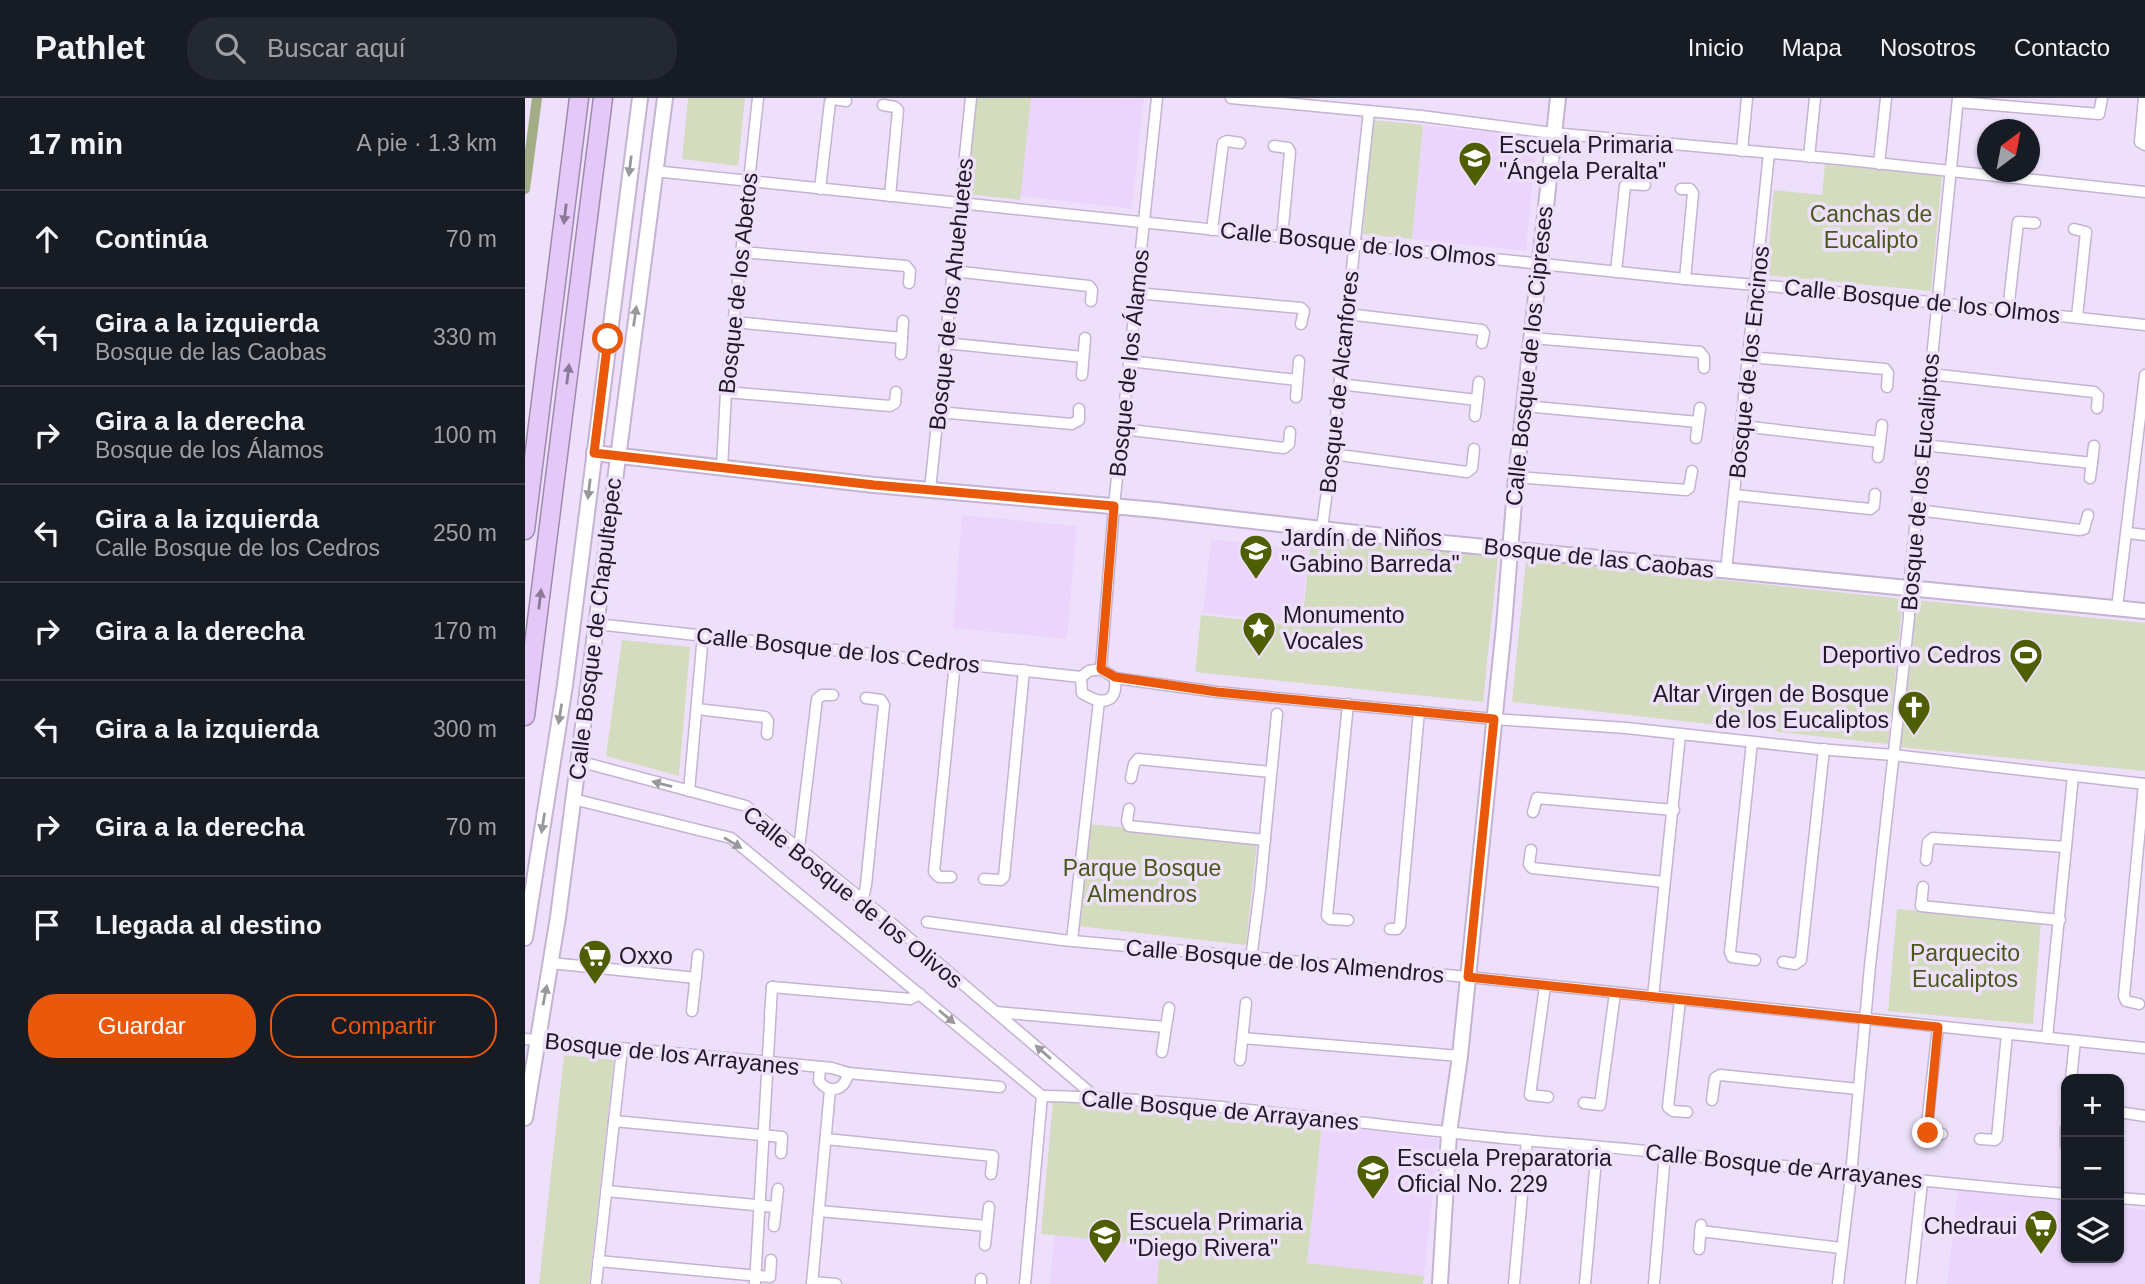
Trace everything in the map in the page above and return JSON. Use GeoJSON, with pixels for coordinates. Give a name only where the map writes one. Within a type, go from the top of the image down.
{"type":"FeatureCollection","features":[{"type":"Feature","properties":{"kind":"highway"},"geometry":{"type":"LineString","coordinates":[[525,530],[579,98]]}},
{"type":"Feature","properties":{"kind":"highway"},"geometry":{"type":"LineString","coordinates":[[525,716],[603,98]]}},
{"type":"Feature","properties":{"kind":"street","name":"Calle Bosque de Chapultepec"},"geometry":{"type":"LineString","coordinates":[[525,938],[565,685],[640,98]]}},
{"type":"Feature","properties":{"kind":"street","name":"Calle Bosque de Chapultepec"},"geometry":{"type":"LineString","coordinates":[[525,1118],[531,1040],[551,963],[665,98]]}},
{"type":"Feature","properties":{"kind":"street","name":"Bosque de los Abetos"},"geometry":{"type":"LineString","coordinates":[[722,468],[726,392],[758,98]]}},
{"type":"Feature","properties":{"kind":"street","name":"Bosque de los Ahuehuetes"},"geometry":{"type":"LineString","coordinates":[[930,490],[971,98]]}},
{"type":"Feature","properties":{"kind":"street","name":"Bosque de los Álamos"},"geometry":{"type":"LineString","coordinates":[[1101,669],[1114,506],[1126,430],[1129,361],[1157,98]]}},
{"type":"Feature","properties":{"kind":"street"},"geometry":{"type":"LineString","coordinates":[[1231,98],[1369,111],[1552,134],[1879,163],[2145,192]]}},
{"type":"Feature","properties":{"kind":"street","name":"Calle Bosque de los Cipreses"},"geometry":{"type":"LineString","coordinates":[[1440,1284],[1449,1133],[1460,1056],[1516,477],[1558,98]]}},
{"type":"Feature","properties":{"kind":"street"},"geometry":{"type":"LineString","coordinates":[[1742,150],[1747,98]]}},
{"type":"Feature","properties":{"kind":"street"},"geometry":{"type":"LineString","coordinates":[[1809,157],[1815,98]]}},
{"type":"Feature","properties":{"kind":"street"},"geometry":{"type":"LineString","coordinates":[[1879,163],[1886,98]]}},
{"type":"Feature","properties":{"kind":"street"},"geometry":{"type":"LineString","coordinates":[[1958,100],[2099,114],[2102,98]]}},
{"type":"Feature","properties":{"kind":"street"},"geometry":{"type":"LineString","coordinates":[[2144,98],[2140,142],[2145,145]]}},
{"type":"Feature","properties":{"kind":"street","name":"Bosque de los Eucaliptos"},"geometry":{"type":"LineString","coordinates":[[1839,1284],[1909,617],[1909,588],[1936,303],[1958,100]]}},
{"type":"Feature","properties":{"kind":"street"},"geometry":{"type":"LineString","coordinates":[[821,189],[830,102],[846,101]]}},
{"type":"Feature","properties":{"kind":"street"},"geometry":{"type":"LineString","coordinates":[[883,105],[898,110],[890,196]]}},
{"type":"Feature","properties":{"kind":"street","name":"Bosque de Alcanfores"},"geometry":{"type":"LineString","coordinates":[[1322,528],[1369,111]]}},
{"type":"Feature","properties":{"kind":"street"},"geometry":{"type":"LineString","coordinates":[[1212,230],[1223,144],[1227,141],[1240,143]]}},
{"type":"Feature","properties":{"kind":"street"},"geometry":{"type":"LineString","coordinates":[[1274,146],[1288,148],[1290,152],[1282,237]]}},
{"type":"Feature","properties":{"kind":"street","name":"Bosque de los Encinos"},"geometry":{"type":"LineString","coordinates":[[1726,571],[1769,153]]}},
{"type":"Feature","properties":{"kind":"street","name":"Calle Bosque de los Olmos"},"geometry":{"type":"LineString","coordinates":[[654,171],[2145,325]]}},
{"type":"Feature","properties":{"kind":"street"},"geometry":{"type":"LineString","coordinates":[[1616,272],[1625,186],[1645,186]]}},
{"type":"Feature","properties":{"kind":"street"},"geometry":{"type":"LineString","coordinates":[[1681,189],[1693,193],[1685,279]]}},
{"type":"Feature","properties":{"kind":"street"},"geometry":{"type":"LineString","coordinates":[[2008,310],[2018,222],[2035,223]]}},
{"type":"Feature","properties":{"kind":"street"},"geometry":{"type":"LineString","coordinates":[[2074,229],[2086,232],[2077,317]]}},
{"type":"Feature","properties":{"kind":"street"},"geometry":{"type":"LineString","coordinates":[[742,251],[906,266],[910,271],[909,283]]}},
{"type":"Feature","properties":{"kind":"street"},"geometry":{"type":"LineString","coordinates":[[953,271],[1089,286],[1092,290],[1090,301]]}},
{"type":"Feature","properties":{"kind":"street"},"geometry":{"type":"LineString","coordinates":[[1136,293],[1301,308],[1304,311],[1301,324]]}},
{"type":"Feature","properties":{"kind":"street"},"geometry":{"type":"LineString","coordinates":[[1347,314],[1482,330],[1482,343]]}},
{"type":"Feature","properties":{"kind":"street"},"geometry":{"type":"LineString","coordinates":[[901,354],[903,321]]}},
{"type":"Feature","properties":{"kind":"street"},"geometry":{"type":"LineString","coordinates":[[734,322],[902,338]]}},
{"type":"Feature","properties":{"kind":"street"},"geometry":{"type":"LineString","coordinates":[[1081,375],[1085,338]]}},
{"type":"Feature","properties":{"kind":"street"},"geometry":{"type":"LineString","coordinates":[[1532,338],[1700,352],[1704,357],[1703,368]]}},
{"type":"Feature","properties":{"kind":"street"},"geometry":{"type":"LineString","coordinates":[[945,343],[1083,357]]}},
{"type":"Feature","properties":{"kind":"street"},"geometry":{"type":"LineString","coordinates":[[1749,356],[1885,369],[1888,373],[1887,387]]}},
{"type":"Feature","properties":{"kind":"street"},"geometry":{"type":"LineString","coordinates":[[1129,361],[1297,380]]}},
{"type":"Feature","properties":{"kind":"street"},"geometry":{"type":"LineString","coordinates":[[1296,397],[1299,361]]}},
{"type":"Feature","properties":{"kind":"street"},"geometry":{"type":"LineString","coordinates":[[1930,374],[2094,392],[2098,396],[2097,408]]}},
{"type":"Feature","properties":{"kind":"street"},"geometry":{"type":"LineString","coordinates":[[2117,608],[2140,465],[2145,375]]}},
{"type":"Feature","properties":{"kind":"street"},"geometry":{"type":"LineString","coordinates":[[1475,416],[1479,383]]}},
{"type":"Feature","properties":{"kind":"street"},"geometry":{"type":"LineString","coordinates":[[1339,384],[1477,400]]}},
{"type":"Feature","properties":{"kind":"street"},"geometry":{"type":"LineString","coordinates":[[726,392],[890,406],[895,403],[896,392]]}},
{"type":"Feature","properties":{"kind":"street"},"geometry":{"type":"LineString","coordinates":[[1524,406],[1698,422]]}},
{"type":"Feature","properties":{"kind":"street"},"geometry":{"type":"LineString","coordinates":[[1696,438],[1700,408]]}},
{"type":"Feature","properties":{"kind":"street"},"geometry":{"type":"LineString","coordinates":[[938,412],[1072,425],[1079,420],[1079,409]]}},
{"type":"Feature","properties":{"kind":"street"},"geometry":{"type":"LineString","coordinates":[[1878,457],[1882,425]]}},
{"type":"Feature","properties":{"kind":"street"},"geometry":{"type":"LineString","coordinates":[[1742,426],[1880,442]]}},
{"type":"Feature","properties":{"kind":"street"},"geometry":{"type":"LineString","coordinates":[[1126,430],[1284,447],[1289,444],[1290,432]]}},
{"type":"Feature","properties":{"kind":"street"},"geometry":{"type":"LineString","coordinates":[[1923,445],[2092,463]]}},
{"type":"Feature","properties":{"kind":"street"},"geometry":{"type":"LineString","coordinates":[[2090,478],[2094,446]]}},
{"type":"Feature","properties":{"kind":"street"},"geometry":{"type":"LineString","coordinates":[[1332,454],[1467,472],[1472,468],[1474,449]]}},
{"type":"Feature","properties":{"kind":"street","name":"Bosque de las Caobas"},"geometry":{"type":"LineString","coordinates":[[594,453],[930,490],[1114,506],[1726,571],[2145,611]]}},
{"type":"Feature","properties":{"kind":"street"},"geometry":{"type":"LineString","coordinates":[[1516,477],[1686,490],[1689,488],[1692,471]]}},
{"type":"Feature","properties":{"kind":"street"},"geometry":{"type":"LineString","coordinates":[[1735,495],[1870,509],[1874,506],[1875,494]]}},
{"type":"Feature","properties":{"kind":"street"},"geometry":{"type":"LineString","coordinates":[[1917,510],[2080,530],[2084,529],[2088,515]]}},
{"type":"Feature","properties":{"kind":"street"},"geometry":{"type":"LineString","coordinates":[[2128,533],[2145,535]]}},
{"type":"Feature","properties":{"kind":"street","name":"Calle Bosque de los Cedros"},"geometry":{"type":"LineString","coordinates":[[596,624],[1081,677]]}},
{"type":"Feature","properties":{"kind":"street"},"geometry":{"type":"LineString","coordinates":[[689,791],[703,635]]}},
{"type":"Feature","properties":{"kind":"street"},"geometry":{"type":"LineString","coordinates":[[951,877],[939,877],[934,872],[955,662]]}},
{"type":"Feature","properties":{"kind":"street"},"geometry":{"type":"LineString","coordinates":[[1115,677],[1114,695],[1109,700],[1099,701],[1082,693],[1081,677],[1089,671],[1101,669],[1115,677],[1217,692],[1494,719],[1626,728],[2144,784],[2123,996],[2126,1001],[2139,1004]]}},
{"type":"Feature","properties":{"kind":"street"},"geometry":{"type":"LineString","coordinates":[[984,879],[1000,880],[1003,877],[1024,670]]}},
{"type":"Feature","properties":{"kind":"street"},"geometry":{"type":"LineString","coordinates":[[799,848],[803,836],[817,699],[822,695],[833,695]]}},
{"type":"Feature","properties":{"kind":"street"},"geometry":{"type":"LineString","coordinates":[[863,899],[884,705],[881,701],[866,698]]}},
{"type":"Feature","properties":{"kind":"street"},"geometry":{"type":"LineString","coordinates":[[1072,940],[1099,701]]}},
{"type":"Feature","properties":{"kind":"street"},"geometry":{"type":"LineString","coordinates":[[1347,704],[1327,916],[1330,919],[1348,920]]}},
{"type":"Feature","properties":{"kind":"street"},"geometry":{"type":"LineString","coordinates":[[697,709],[765,717],[768,721],[767,734]]}},
{"type":"Feature","properties":{"kind":"street"},"geometry":{"type":"LineString","coordinates":[[1390,929],[1397,929],[1400,925],[1419,711]]}},
{"type":"Feature","properties":{"kind":"street"},"geometry":{"type":"LineString","coordinates":[[1251,959],[1277,714]]}},
{"type":"Feature","properties":{"kind":"street"},"geometry":{"type":"LineString","coordinates":[[1653,997],[1680,734]]}},
{"type":"Feature","properties":{"kind":"street"},"geometry":{"type":"LineString","coordinates":[[1752,742],[1730,952],[1732,957],[1755,960]]}},
{"type":"Feature","properties":{"kind":"street"},"geometry":{"type":"LineString","coordinates":[[1783,962],[1795,964],[1801,960],[1824,749]]}},
{"type":"Feature","properties":{"kind":"street"},"geometry":{"type":"LineString","coordinates":[[1131,778],[1138,759],[1271,772]]}},
{"type":"Feature","properties":{"kind":"street","name":"Calle Bosque de los Olivos"},"geometry":{"type":"LineString","coordinates":[[578,761],[746,807],[863,899],[1094,1097]]}},
{"type":"Feature","properties":{"kind":"street"},"geometry":{"type":"LineString","coordinates":[[2047,1038],[2073,776]]}},
{"type":"Feature","properties":{"kind":"street"},"geometry":{"type":"LineString","coordinates":[[1533,812],[1537,798],[1674,810]]}},
{"type":"Feature","properties":{"kind":"street","name":"Calle Bosque de los Olivos"},"geometry":{"type":"LineString","coordinates":[[573,799],[731,838],[1042,1096]]}},
{"type":"Feature","properties":{"kind":"street"},"geometry":{"type":"LineString","coordinates":[[1129,809],[1129,826],[1265,840]]}},
{"type":"Feature","properties":{"kind":"street"},"geometry":{"type":"LineString","coordinates":[[1926,860],[1928,842],[1933,838],[2066,846]]}},
{"type":"Feature","properties":{"kind":"street"},"geometry":{"type":"LineString","coordinates":[[1531,849],[1529,864],[1532,868],[1664,882]]}},
{"type":"Feature","properties":{"kind":"street"},"geometry":{"type":"LineString","coordinates":[[1923,887],[1920,906],[2060,920]]}},
{"type":"Feature","properties":{"kind":"street","name":"Calle Bosque de los Almendros"},"geometry":{"type":"LineString","coordinates":[[927,922],[1251,959],[1468,977],[2145,1048]]}},
{"type":"Feature","properties":{"kind":"street"},"geometry":{"type":"LineString","coordinates":[[692,1011],[698,955]]}},
{"type":"Feature","properties":{"kind":"street"},"geometry":{"type":"LineString","coordinates":[[551,963],[696,978]]}},
{"type":"Feature","properties":{"kind":"street"},"geometry":{"type":"LineString","coordinates":[[1545,986],[1530,1095],[1548,1097]]}},
{"type":"Feature","properties":{"kind":"street"},"geometry":{"type":"LineString","coordinates":[[772,987],[910,999],[920,994]]}},
{"type":"Feature","properties":{"kind":"street"},"geometry":{"type":"LineString","coordinates":[[770,1015],[772,987]]}},
{"type":"Feature","properties":{"kind":"street"},"geometry":{"type":"LineString","coordinates":[[755,1284],[772,987]]}},
{"type":"Feature","properties":{"kind":"street"},"geometry":{"type":"LineString","coordinates":[[1584,1103],[1600,1105],[1615,993]]}},
{"type":"Feature","properties":{"kind":"street"},"geometry":{"type":"LineString","coordinates":[[1680,1000],[1668,1107],[1672,1111],[1687,1112]]}},
{"type":"Feature","properties":{"kind":"street"},"geometry":{"type":"LineString","coordinates":[[1240,1060],[1246,1003]]}},
{"type":"Feature","properties":{"kind":"street"},"geometry":{"type":"LineString","coordinates":[[1162,1052],[1169,1008]]}},
{"type":"Feature","properties":{"kind":"street"},"geometry":{"type":"LineString","coordinates":[[996,1012],[1165,1027]]}},
{"type":"Feature","properties":{"kind":"street"},"geometry":{"type":"LineString","coordinates":[[1938,1027],[1926,1133],[1943,1135]]}},
{"type":"Feature","properties":{"kind":"street"},"geometry":{"type":"LineString","coordinates":[[1980,1139],[1997,1138],[2007,1034]]}},
{"type":"Feature","properties":{"kind":"street"},"geometry":{"type":"LineString","coordinates":[[1243,1038],[1460,1056]]}},
{"type":"Feature","properties":{"kind":"street","name":"Bosque de los Arrayanes"},"geometry":{"type":"LineString","coordinates":[[531,1040],[840,1069],[848,1073]]}},
{"type":"Feature","properties":{"kind":"street"},"geometry":{"type":"LineString","coordinates":[[2072,1074],[2075,1041]]}},
{"type":"Feature","properties":{"kind":"street"},"geometry":{"type":"LineString","coordinates":[[596,1284],[622,1049]]}},
{"type":"Feature","properties":{"kind":"street"},"geometry":{"type":"LineString","coordinates":[[820,1068],[819,1081],[830,1090]]}},
{"type":"Feature","properties":{"kind":"street"},"geometry":{"type":"LineString","coordinates":[[830,1090],[842,1087],[848,1073],[1000,1087]]}},
{"type":"Feature","properties":{"kind":"street"},"geometry":{"type":"LineString","coordinates":[[1712,1100],[1715,1078],[1720,1075],[1858,1089]]}},
{"type":"Feature","properties":{"kind":"street"},"geometry":{"type":"LineString","coordinates":[[830,1090],[812,1283],[836,1284]]}},
{"type":"Feature","properties":{"kind":"street"},"geometry":{"type":"LineString","coordinates":[[1025,1284],[1042,1096]]}},
{"type":"Feature","properties":{"kind":"street","name":"Calle Bosque de Arrayanes"},"geometry":{"type":"LineString","coordinates":[[1042,1096],[1094,1097],[1307,1116],[1922,1182],[2061,1194]]}},
{"type":"Feature","properties":{"kind":"street"},"geometry":{"type":"LineString","coordinates":[[2124,1113],[2145,1116]]}},
{"type":"Feature","properties":{"kind":"street"},"geometry":{"type":"LineString","coordinates":[[614,1121],[782,1138],[781,1153]]}},
{"type":"Feature","properties":{"kind":"street"},"geometry":{"type":"LineString","coordinates":[[826,1139],[993,1156],[991,1174]]}},
{"type":"Feature","properties":{"kind":"street"},"geometry":{"type":"LineString","coordinates":[[1514,1284],[1527,1140]]}},
{"type":"Feature","properties":{"kind":"street"},"geometry":{"type":"LineString","coordinates":[[1585,1284],[1597,1147]]}},
{"type":"Feature","properties":{"kind":"street"},"geometry":{"type":"LineString","coordinates":[[1654,1284],[1665,1153]]}},
{"type":"Feature","properties":{"kind":"street"},"geometry":{"type":"LineString","coordinates":[[1911,1284],[1922,1182]]}},
{"type":"Feature","properties":{"kind":"street"},"geometry":{"type":"LineString","coordinates":[[775,1226],[778,1189]]}},
{"type":"Feature","properties":{"kind":"street"},"geometry":{"type":"LineString","coordinates":[[606,1191],[776,1207]]}},
{"type":"Feature","properties":{"kind":"street"},"geometry":{"type":"LineString","coordinates":[[2124,1198],[2145,1200]]}},
{"type":"Feature","properties":{"kind":"street"},"geometry":{"type":"LineString","coordinates":[[985,1245],[989,1207]]}},
{"type":"Feature","properties":{"kind":"street"},"geometry":{"type":"LineString","coordinates":[[819,1211],[987,1226]]}},
{"type":"Feature","properties":{"kind":"street"},"geometry":{"type":"LineString","coordinates":[[1699,1249],[1701,1227],[1841,1248]]}},
{"type":"Feature","properties":{"kind":"street"},"geometry":{"type":"LineString","coordinates":[[598,1261],[770,1277],[771,1261]]}},
{"type":"Feature","properties":{"kind":"shaded area"},"geometry":{"type":"Polygon","coordinates":[[[1031,98],[1144,99],[1132,209],[1020,196],[1031,98]]]}},
{"type":"Feature","properties":{"kind":"shaded area","name":"Escuela Primaria \"Ángela Peralta\""},"geometry":{"type":"Polygon","coordinates":[[[1423,125],[1537,137],[1526,251],[1412,239],[1423,125]]]}},
{"type":"Feature","properties":{"kind":"shaded area"},"geometry":{"type":"Polygon","coordinates":[[[962,515],[1077,526],[1067,639],[953,628],[962,515]]]}},
{"type":"Feature","properties":{"kind":"shaded area","name":"Jardín de Niños \"Gabino Barreda\""},"geometry":{"type":"Polygon","coordinates":[[[1211,539],[1309,550],[1301,623],[1203,613],[1211,539]]]}},
{"type":"Feature","properties":{"kind":"shaded area","name":"Escuela Preparatoria Oficial No. 229"},"geometry":{"type":"Polygon","coordinates":[[[1322,1125],[1439,1139],[1424,1276],[1307,1263],[1322,1125]]]}},
{"type":"Feature","properties":{"kind":"shaded area"},"geometry":{"type":"Polygon","coordinates":[[[1958,1188],[2061,1199],[2061,1263],[2124,1263],[2124,1208],[2145,1210],[2145,1284],[1947,1284],[1958,1188]]]}},
{"type":"Feature","properties":{"kind":"shaded area","name":"Escuela Primaria \"Diego Rivera\""},"geometry":{"type":"Polygon","coordinates":[[[1054,1235],[1160,1245],[1157,1284],[1050,1284],[1054,1235]]]}},
{"type":"Feature","properties":{"kind":"green space"},"geometry":{"type":"Polygon","coordinates":[[[688,98],[745,98],[738,166],[682,159],[688,98]]]}},
{"type":"Feature","properties":{"kind":"green space"},"geometry":{"type":"Polygon","coordinates":[[[977,98],[1031,98],[1020,200],[967,194],[977,98]]]}},
{"type":"Feature","properties":{"kind":"green space"},"geometry":{"type":"Polygon","coordinates":[[[1373,120],[1423,125],[1412,239],[1363,234],[1373,120]]]}},
{"type":"Feature","properties":{"kind":"green space","name":"Canchas de Eucalipto"},"geometry":{"type":"Polygon","coordinates":[[[1825,164],[1942,176],[1931,291],[1766,275],[1774,190],[1822,195],[1825,164]]]}},
{"type":"Feature","properties":{"kind":"green space"},"geometry":{"type":"Polygon","coordinates":[[[1311,537],[1498,557],[1483,702],[1195,672],[1201,615],[1302,626],[1311,537]]]}},
{"type":"Feature","properties":{"kind":"green space"},"geometry":{"type":"Polygon","coordinates":[[[1526,559],[1903,599],[1888,744],[1512,702],[1526,559]]]}},
{"type":"Feature","properties":{"kind":"green space","name":"Deportivo Cedros"},"geometry":{"type":"Polygon","coordinates":[[[1916,600],[2145,623],[2145,771],[1900,747],[1916,600]]]}},
{"type":"Feature","properties":{"kind":"green space"},"geometry":{"type":"Polygon","coordinates":[[[622,640],[690,647],[679,776],[606,756],[622,640]]]}},
{"type":"Feature","properties":{"kind":"green space","name":"Parque Bosque Almendros"},"geometry":{"type":"Polygon","coordinates":[[[1089,824],[1257,842],[1246,945],[1078,926],[1089,824]]]}},
{"type":"Feature","properties":{"kind":"green space","name":"Parquecito Eucaliptos"},"geometry":{"type":"Polygon","coordinates":[[[1897,909],[2041,922],[2033,1024],[1888,1011],[1897,909]]]}},
{"type":"Feature","properties":{"kind":"green space"},"geometry":{"type":"Polygon","coordinates":[[[564,1055],[614,1060],[589,1284],[539,1284],[564,1055]]]}},
{"type":"Feature","properties":{"kind":"green space"},"geometry":{"type":"Polygon","coordinates":[[[1053,1100],[1322,1125],[1307,1263],[1424,1276],[1423,1284],[1157,1284],[1160,1245],[1041,1234],[1053,1100]]]}},
{"type":"Feature","properties":{"kind":"waterway"},"geometry":{"type":"LineString","coordinates":[[525,189],[537,98]]}},
{"type":"Feature","properties":{"kind":"place","name":"Escuela Primaria \"Ángela Peralta\""},"geometry":{"type":"Point","coordinates":[1475,188]}},
{"type":"Feature","properties":{"kind":"place","name":"Jardín de Niños \"Gabino Barreda\""},"geometry":{"type":"Point","coordinates":[1256,581]}},
{"type":"Feature","properties":{"kind":"place","name":"Monumento Vocales"},"geometry":{"type":"Point","coordinates":[1259,658]}},
{"type":"Feature","properties":{"kind":"place","name":"Deportivo Cedros"},"geometry":{"type":"Point","coordinates":[2026,685]}},
{"type":"Feature","properties":{"kind":"place","name":"Altar Virgen de Bosque de los Eucaliptos"},"geometry":{"type":"Point","coordinates":[1914,737]}},
{"type":"Feature","properties":{"kind":"place","name":"Oxxo"},"geometry":{"type":"Point","coordinates":[595,986]}},
{"type":"Feature","properties":{"kind":"place","name":"Escuela Preparatoria Oficial No. 229"},"geometry":{"type":"Point","coordinates":[1373,1201]}},
{"type":"Feature","properties":{"kind":"place","name":"Chedraui"},"geometry":{"type":"Point","coordinates":[2041,1256]}},
{"type":"Feature","properties":{"kind":"place","name":"Escuela Primaria \"Diego Rivera\""},"geometry":{"type":"Point","coordinates":[1105,1265]}},
{"type":"Feature","properties":{"kind":"route"},"geometry":{"type":"LineString","coordinates":[[608,339],[594,453],[874,485],[1114,506],[1101,669],[1115,677],[1217,692],[1494,719],[1468,977],[1938,1027],[1928,1133]]}}]}
